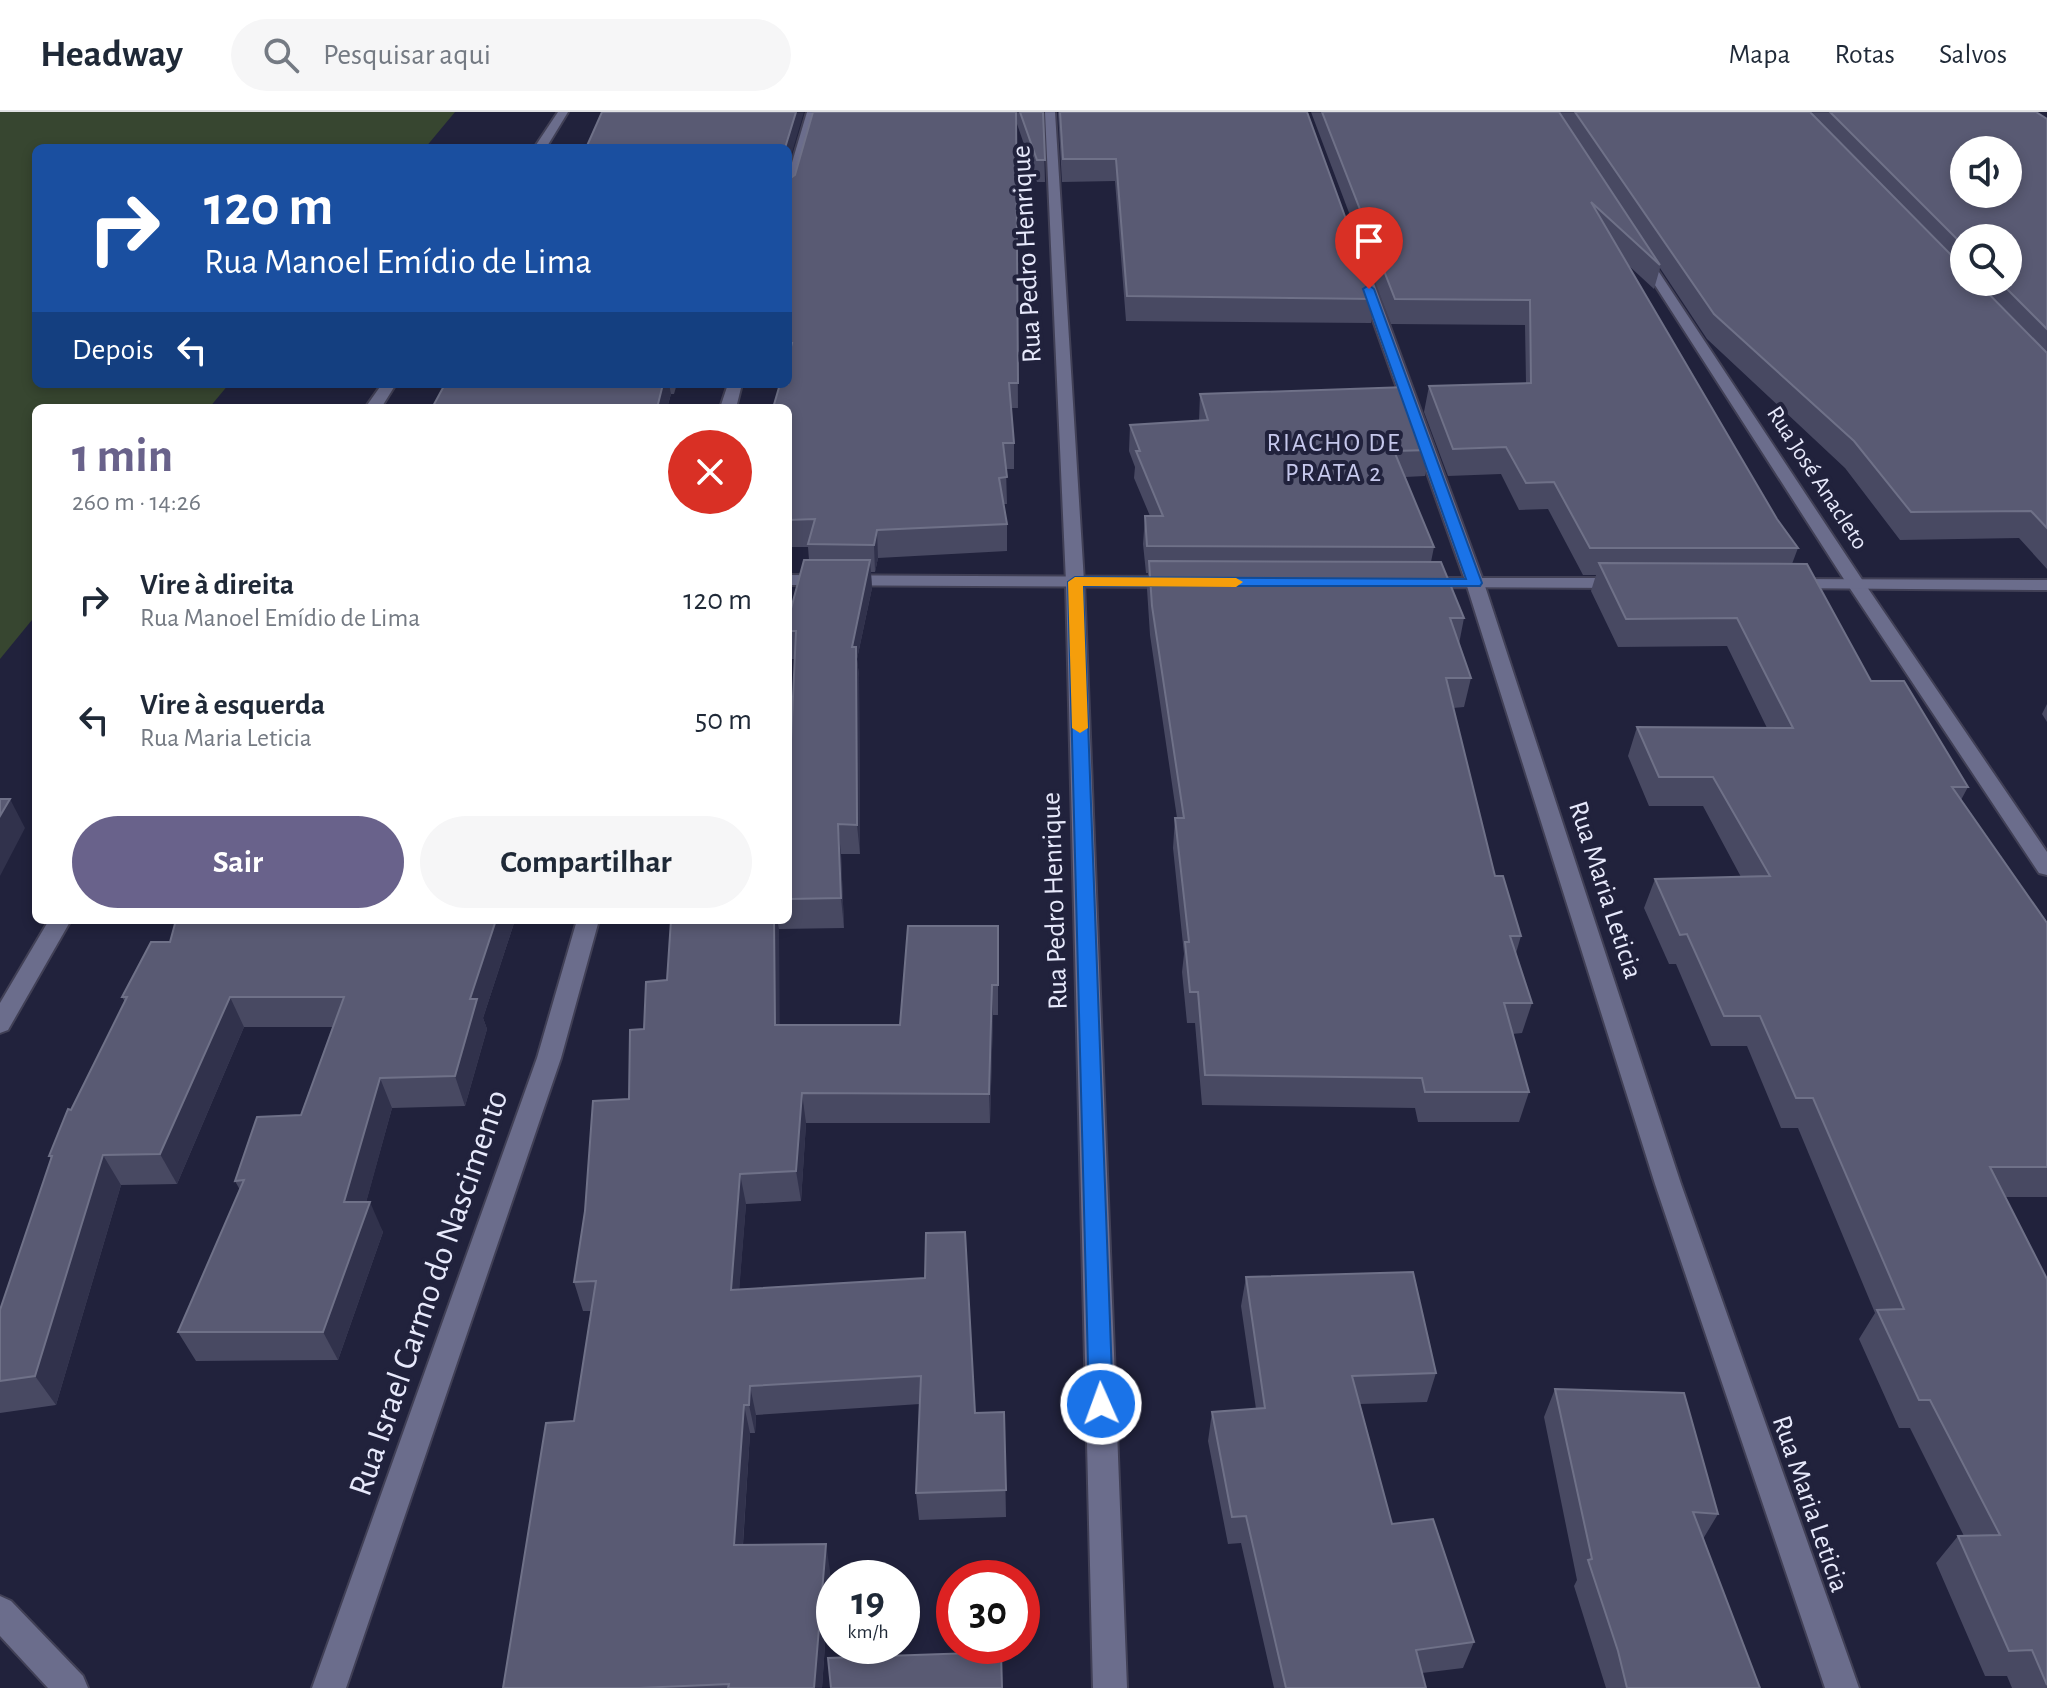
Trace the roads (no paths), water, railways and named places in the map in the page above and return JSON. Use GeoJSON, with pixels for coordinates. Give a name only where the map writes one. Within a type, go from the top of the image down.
{"type":"FeatureCollection","features":[{"type":"Feature","properties":{"kind":"street"},"geometry":{"type":"LineString","coordinates":[[543,144],[563,112]]}},
{"type":"Feature","properties":{"kind":"street"},"geometry":{"type":"LineString","coordinates":[[792,183],[812,112]]}},
{"type":"Feature","properties":{"kind":"street","name":"Rua Pedro Henrique"},"geometry":{"type":"LineString","coordinates":[[1050,112],[1075,582],[1110,1688]]}},
{"type":"Feature","properties":{"kind":"street","name":"Rua José Anacleto"},"geometry":{"type":"LineString","coordinates":[[1635,245],[1856,584],[2047,868]]}},
{"type":"Feature","properties":{"kind":"street","name":"Rua Maria Leticia"},"geometry":{"type":"LineString","coordinates":[[1358,259],[1475,583],[1668,1184],[1842,1688]]}},
{"type":"Feature","properties":{"kind":"street"},"geometry":{"type":"LineString","coordinates":[[792,580],[1187,582]]}},
{"type":"Feature","properties":{"kind":"street"},"geometry":{"type":"LineString","coordinates":[[1395,583],[1634,583]]}},
{"type":"Feature","properties":{"kind":"street"},"geometry":{"type":"LineString","coordinates":[[1776,584],[2047,585]]}},
{"type":"Feature","properties":{"kind":"street"},"geometry":{"type":"LineString","coordinates":[[0,1024],[58,924]]}},
{"type":"Feature","properties":{"kind":"street","name":"Rua Israel Carmo do Nascimento"},"geometry":{"type":"LineString","coordinates":[[329,1688],[549,1058],[587,924]]}},
{"type":"Feature","properties":{"kind":"street"},"geometry":{"type":"LineString","coordinates":[[0,1612],[71,1688]]}},
{"type":"Feature","properties":{"kind":"district","name":"RIACHO DE PRATA 2"},"geometry":{"type":"Point","coordinates":[1334,458]}}]}
